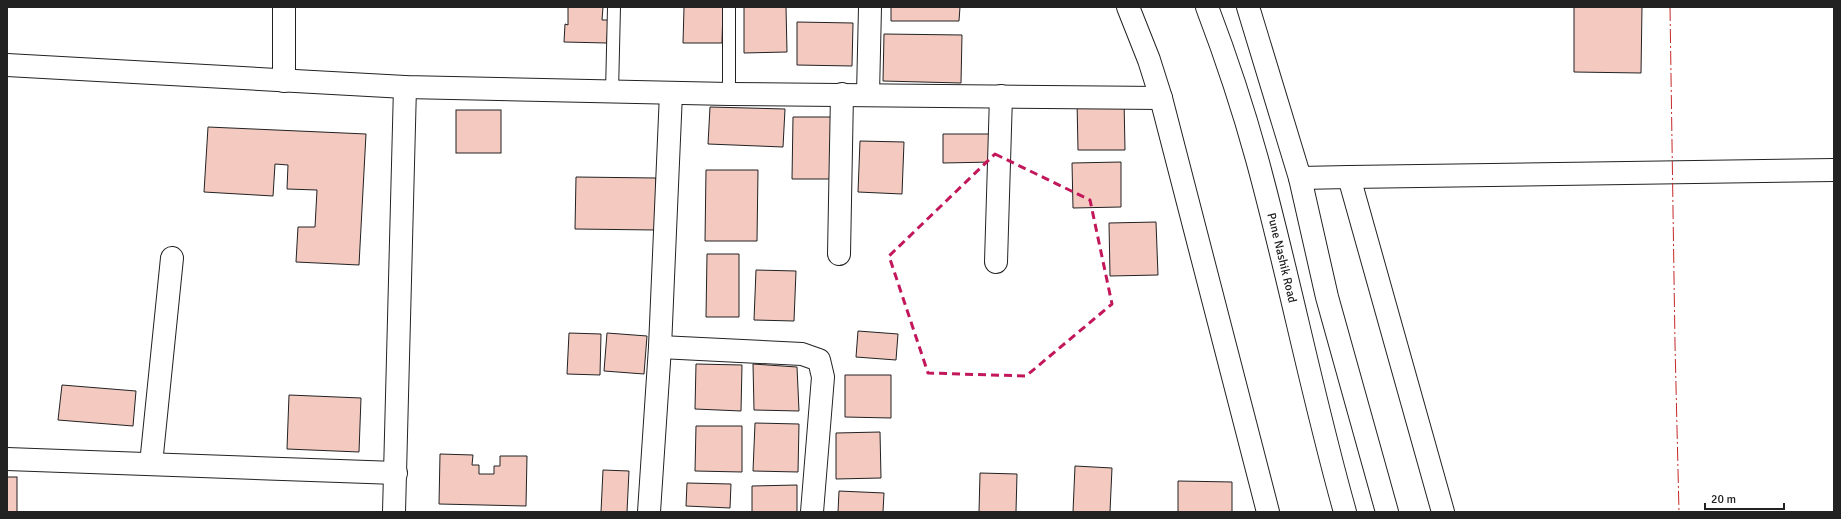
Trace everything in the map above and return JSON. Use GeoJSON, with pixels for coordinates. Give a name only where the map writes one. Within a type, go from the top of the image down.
{"type":"FeatureCollection","features":[{"type":"Feature","properties":{"kind":"main road"},"geometry":{"type":"LineString","coordinates":[[284,7],[284,81]]}},
{"type":"Feature","properties":{"kind":"main road"},"geometry":{"type":"LineString","coordinates":[[868,94],[870,7]]}},
{"type":"Feature","properties":{"kind":"main road"},"geometry":{"type":"LineString","coordinates":[[1128,7],[1149,60],[1161,98],[1268,512]]}},
{"type":"Feature","properties":{"kind":"main road","name":"Pune Nashik Road"},"geometry":{"type":"LineString","coordinates":[[1207,7],[1230,70],[1257,158],[1281,250],[1315,399],[1345,512]]}},
{"type":"Feature","properties":{"kind":"main road"},"geometry":{"type":"LineString","coordinates":[[1248,7],[1284,118],[1300,178],[1327,297],[1387,512]]}},
{"type":"Feature","properties":{"kind":"main road"},"geometry":{"type":"LineString","coordinates":[[7,66],[404,88],[729,94],[868,94],[1161,98]]}},
{"type":"Feature","properties":{"kind":"main road"},"geometry":{"type":"LineString","coordinates":[[394,512],[404,88]]}},
{"type":"Feature","properties":{"kind":"main road"},"geometry":{"type":"LineString","coordinates":[[649,512],[660,348],[671,93]]}},
{"type":"Feature","properties":{"kind":"main road"},"geometry":{"type":"LineString","coordinates":[[839,254],[842,94]]}},
{"type":"Feature","properties":{"kind":"main road"},"geometry":{"type":"LineString","coordinates":[[996,262],[1001,96]]}},
{"type":"Feature","properties":{"kind":"main road"},"geometry":{"type":"LineString","coordinates":[[1300,178],[1834,170]]}},
{"type":"Feature","properties":{"kind":"main road"},"geometry":{"type":"LineString","coordinates":[[1349,177],[1443,512]]}},
{"type":"Feature","properties":{"kind":"main road"},"geometry":{"type":"LineString","coordinates":[[151,464],[172,258]]}},
{"type":"Feature","properties":{"kind":"main road"},"geometry":{"type":"LineString","coordinates":[[660,348],[802,354],[819,360],[824,377],[812,512]]}},
{"type":"Feature","properties":{"kind":"main road"},"geometry":{"type":"LineString","coordinates":[[7,459],[396,473]]}},
{"type":"Feature","properties":{"kind":"lane"},"geometry":{"type":"LineString","coordinates":[[612,92],[614,7]]}},
{"type":"Feature","properties":{"kind":"lane"},"geometry":{"type":"LineString","coordinates":[[729,7],[729,94]]}},
{"type":"Feature","properties":{"kind":"highlighted area"},"geometry":{"type":"Polygon","coordinates":[[[995,154],[1090,200],[1112,304],[1026,376],[928,373],[889,256],[995,154]]]}},
{"type":"Feature","properties":{"kind":"building"},"geometry":{"type":"Polygon","coordinates":[[[568,7],[603,7],[602,20],[608,20],[607,43],[564,42],[565,24],[568,25],[568,7]]]}},
{"type":"Feature","properties":{"kind":"building"},"geometry":{"type":"Polygon","coordinates":[[[684,7],[723,7],[722,43],[683,43],[684,7]]]}},
{"type":"Feature","properties":{"kind":"building"},"geometry":{"type":"Polygon","coordinates":[[[744,7],[786,7],[787,52],[744,53],[744,7]]]}},
{"type":"Feature","properties":{"kind":"building"},"geometry":{"type":"Polygon","coordinates":[[[891,7],[960,7],[959,21],[891,21],[891,7]]]}},
{"type":"Feature","properties":{"kind":"building"},"geometry":{"type":"Polygon","coordinates":[[[1574,7],[1642,7],[1641,73],[1574,72],[1574,7]]]}},
{"type":"Feature","properties":{"kind":"building"},"geometry":{"type":"Polygon","coordinates":[[[797,22],[853,23],[852,66],[797,65],[797,22]]]}},
{"type":"Feature","properties":{"kind":"building"},"geometry":{"type":"Polygon","coordinates":[[[884,34],[962,35],[961,83],[883,81],[884,34]]]}},
{"type":"Feature","properties":{"kind":"building"},"geometry":{"type":"Polygon","coordinates":[[[1124,100],[1125,150],[1078,150],[1077,101],[1124,100]]]}},
{"type":"Feature","properties":{"kind":"building"},"geometry":{"type":"Polygon","coordinates":[[[710,107],[785,109],[783,147],[708,144],[710,107]]]}},
{"type":"Feature","properties":{"kind":"building"},"geometry":{"type":"Polygon","coordinates":[[[456,110],[501,110],[501,153],[456,153],[456,110]]]}},
{"type":"Feature","properties":{"kind":"building"},"geometry":{"type":"Polygon","coordinates":[[[793,117],[839,117],[839,179],[792,179],[793,117]]]}},
{"type":"Feature","properties":{"kind":"building"},"geometry":{"type":"Polygon","coordinates":[[[208,127],[366,134],[359,265],[296,262],[298,227],[315,227],[317,190],[287,189],[288,165],[275,164],[273,196],[204,192],[208,127]]]}},
{"type":"Feature","properties":{"kind":"building"},"geometry":{"type":"Polygon","coordinates":[[[943,134],[994,134],[994,162],[943,163],[943,134]]]}},
{"type":"Feature","properties":{"kind":"building"},"geometry":{"type":"Polygon","coordinates":[[[860,141],[904,142],[902,194],[858,192],[860,141]]]}},
{"type":"Feature","properties":{"kind":"building"},"geometry":{"type":"Polygon","coordinates":[[[1121,162],[1121,207],[1073,208],[1072,163],[1121,162]]]}},
{"type":"Feature","properties":{"kind":"building"},"geometry":{"type":"Polygon","coordinates":[[[706,170],[758,170],[757,241],[705,241],[706,170]]]}},
{"type":"Feature","properties":{"kind":"building"},"geometry":{"type":"Polygon","coordinates":[[[576,177],[656,178],[655,230],[575,229],[576,177]]]}},
{"type":"Feature","properties":{"kind":"building"},"geometry":{"type":"Polygon","coordinates":[[[1156,222],[1158,275],[1110,276],[1109,223],[1156,222]]]}},
{"type":"Feature","properties":{"kind":"building"},"geometry":{"type":"Polygon","coordinates":[[[707,254],[739,254],[739,317],[706,317],[707,254]]]}},
{"type":"Feature","properties":{"kind":"building"},"geometry":{"type":"Polygon","coordinates":[[[756,270],[796,271],[794,321],[754,320],[756,270]]]}},
{"type":"Feature","properties":{"kind":"building"},"geometry":{"type":"Polygon","coordinates":[[[858,331],[898,334],[896,360],[856,357],[858,331]]]}},
{"type":"Feature","properties":{"kind":"building"},"geometry":{"type":"Polygon","coordinates":[[[569,333],[601,334],[600,375],[567,374],[569,333]]]}},
{"type":"Feature","properties":{"kind":"building"},"geometry":{"type":"Polygon","coordinates":[[[607,333],[647,336],[644,374],[604,371],[607,333]]]}},
{"type":"Feature","properties":{"kind":"building"},"geometry":{"type":"Polygon","coordinates":[[[696,364],[742,365],[741,411],[695,409],[696,364]]]}},
{"type":"Feature","properties":{"kind":"building"},"geometry":{"type":"Polygon","coordinates":[[[753,364],[797,367],[799,411],[754,410],[753,364]]]}},
{"type":"Feature","properties":{"kind":"building"},"geometry":{"type":"Polygon","coordinates":[[[845,375],[891,375],[891,418],[845,417],[845,375]]]}},
{"type":"Feature","properties":{"kind":"building"},"geometry":{"type":"Polygon","coordinates":[[[62,385],[136,391],[133,426],[58,420],[62,385]]]}},
{"type":"Feature","properties":{"kind":"building"},"geometry":{"type":"Polygon","coordinates":[[[289,395],[361,398],[359,452],[287,449],[289,395]]]}},
{"type":"Feature","properties":{"kind":"building"},"geometry":{"type":"Polygon","coordinates":[[[755,423],[799,424],[798,472],[753,471],[755,423]]]}},
{"type":"Feature","properties":{"kind":"building"},"geometry":{"type":"Polygon","coordinates":[[[696,426],[742,426],[742,472],[695,471],[696,426]]]}},
{"type":"Feature","properties":{"kind":"building"},"geometry":{"type":"Polygon","coordinates":[[[880,432],[881,478],[836,479],[836,433],[880,432]]]}},
{"type":"Feature","properties":{"kind":"building"},"geometry":{"type":"Polygon","coordinates":[[[440,454],[473,455],[472,465],[479,465],[479,474],[494,474],[494,466],[500,466],[500,456],[527,456],[526,506],[439,504],[440,454]]]}},
{"type":"Feature","properties":{"kind":"building"},"geometry":{"type":"Polygon","coordinates":[[[1075,466],[1112,468],[1110,512],[1073,512],[1075,466]]]}},
{"type":"Feature","properties":{"kind":"building"},"geometry":{"type":"Polygon","coordinates":[[[603,470],[629,471],[627,512],[601,512],[603,470]]]}},
{"type":"Feature","properties":{"kind":"building"},"geometry":{"type":"Polygon","coordinates":[[[980,473],[1017,474],[1016,512],[979,512],[980,473]]]}},
{"type":"Feature","properties":{"kind":"building"},"geometry":{"type":"Polygon","coordinates":[[[7,477],[17,477],[17,512],[7,512],[7,477]]]}},
{"type":"Feature","properties":{"kind":"building"},"geometry":{"type":"Polygon","coordinates":[[[1178,481],[1232,482],[1232,512],[1178,512],[1178,481]]]}},
{"type":"Feature","properties":{"kind":"building"},"geometry":{"type":"Polygon","coordinates":[[[687,483],[731,484],[730,508],[686,506],[687,483]]]}},
{"type":"Feature","properties":{"kind":"building"},"geometry":{"type":"Polygon","coordinates":[[[797,485],[797,512],[752,512],[752,486],[797,485]]]}},
{"type":"Feature","properties":{"kind":"building"},"geometry":{"type":"Polygon","coordinates":[[[839,491],[884,493],[883,512],[838,512],[839,491]]]}},
{"type":"Feature","properties":{"kind":"power"},"geometry":{"type":"LineString","coordinates":[[1670,7],[1679,512]]}}]}
